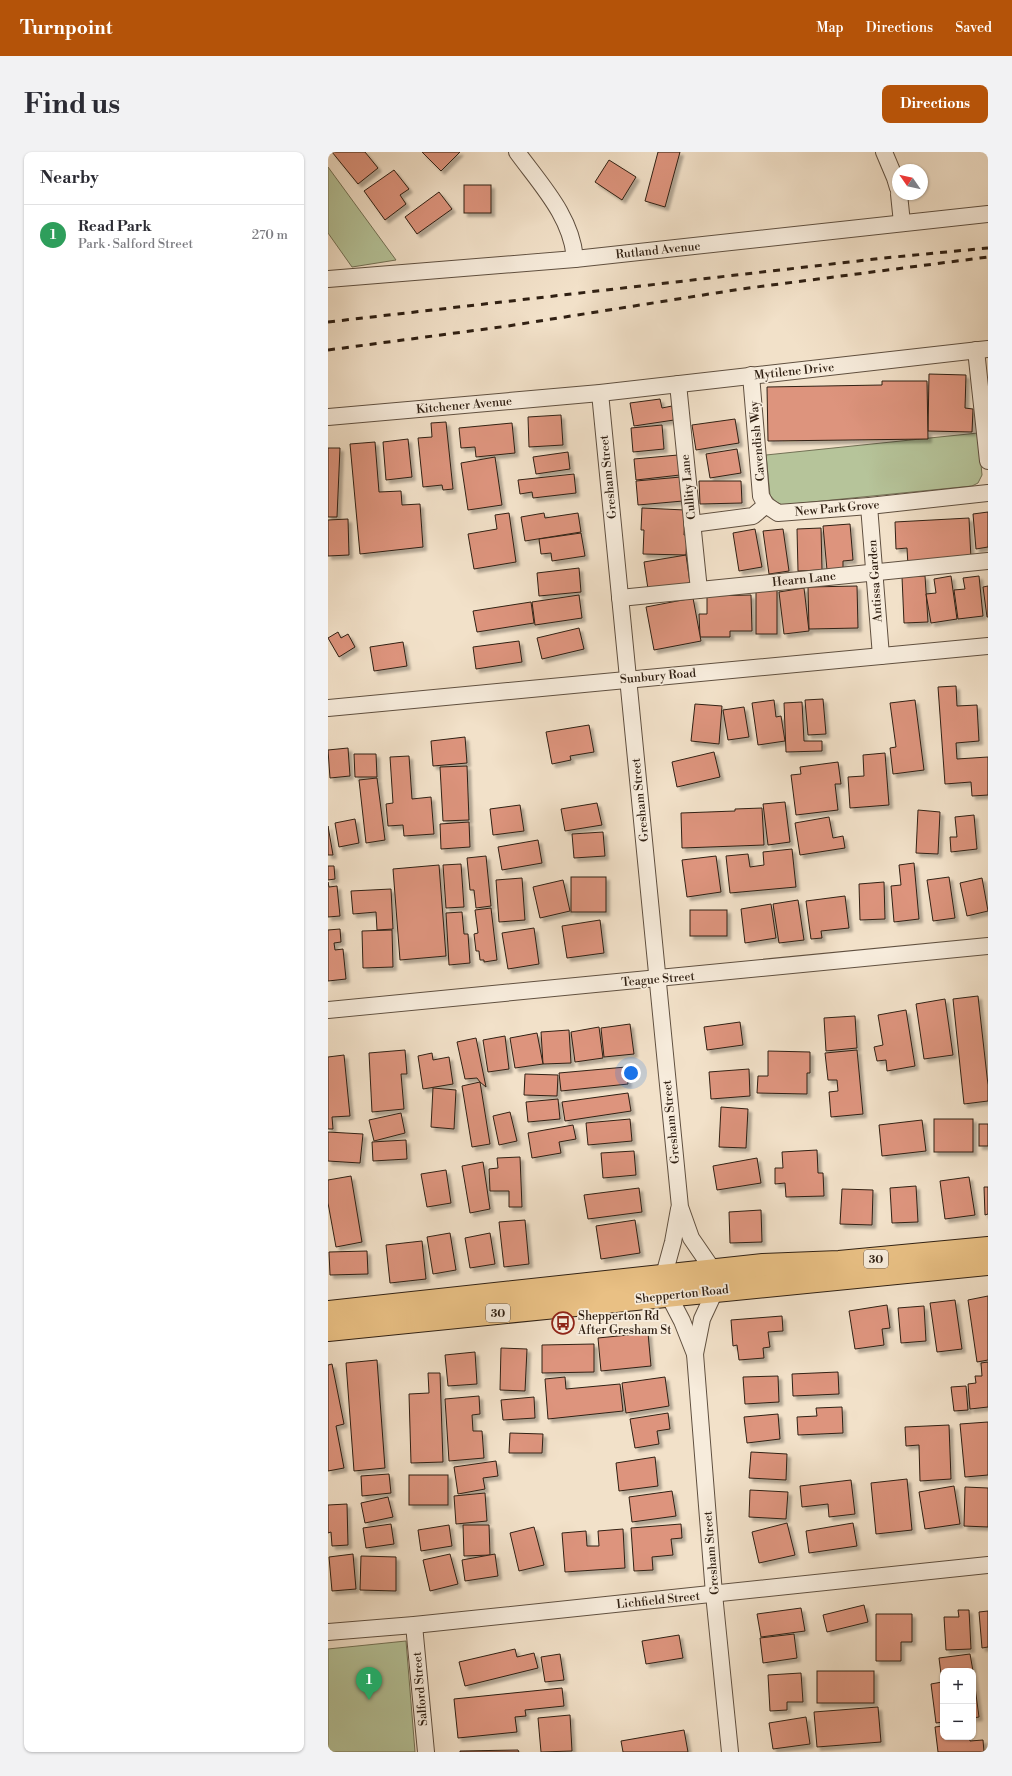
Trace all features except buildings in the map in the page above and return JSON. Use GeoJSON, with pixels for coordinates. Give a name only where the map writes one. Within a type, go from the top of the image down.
{"type":"FeatureCollection","features":[{"type":"Feature","properties":{"kind":"highway","name":"Shepperton Road"},"geometry":{"type":"LineString","coordinates":[[328,1330],[669,1296],[763,1265],[839,1262],[988,1248]]}},
{"type":"Feature","properties":{"kind":"highway","name":"Shepperton Road"},"geometry":{"type":"LineString","coordinates":[[328,1312],[664,1275],[764,1285],[988,1264]]}},
{"type":"Feature","properties":{"kind":"street"},"geometry":{"type":"LineString","coordinates":[[517,152],[562,215],[570,232],[575,259]]}},
{"type":"Feature","properties":{"kind":"street"},"geometry":{"type":"LineString","coordinates":[[884,152],[892,173]]}},
{"type":"Feature","properties":{"kind":"street"},"geometry":{"type":"LineString","coordinates":[[900,200],[902,223]]}},
{"type":"Feature","properties":{"kind":"street","name":"Rutland Avenue"},"geometry":{"type":"LineString","coordinates":[[328,279],[575,259],[988,214]]}},
{"type":"Feature","properties":{"kind":"street"},"geometry":{"type":"LineString","coordinates":[[982,350],[988,461]]}},
{"type":"Feature","properties":{"kind":"street","name":"Mytilene Drive"},"geometry":{"type":"LineString","coordinates":[[600,392],[982,350]]}},
{"type":"Feature","properties":{"kind":"street","name":"Cavendish Way"},"geometry":{"type":"LineString","coordinates":[[751,375],[762,496],[766,505]]}},
{"type":"Feature","properties":{"kind":"street","name":"Cullity Lane"},"geometry":{"type":"LineString","coordinates":[[678,384],[698,590]]}},
{"type":"Feature","properties":{"kind":"street","name":"Kitchener Avenue"},"geometry":{"type":"LineString","coordinates":[[328,417],[600,392]]}},
{"type":"Feature","properties":{"kind":"street","name":"Gresham Street"},"geometry":{"type":"LineString","coordinates":[[600,392],[680,1207],[691,1238],[714,1280],[702,1319],[694,1354]]}},
{"type":"Feature","properties":{"kind":"street","name":"New Park Grove"},"geometry":{"type":"LineString","coordinates":[[766,505],[778,513],[869,506],[988,493]]}},
{"type":"Feature","properties":{"kind":"street"},"geometry":{"type":"LineString","coordinates":[[692,524],[753,516],[766,505]]}},
{"type":"Feature","properties":{"kind":"street","name":"Antissa Garden"},"geometry":{"type":"LineString","coordinates":[[869,506],[881,656]]}},
{"type":"Feature","properties":{"kind":"street","name":"Hearn Lane"},"geometry":{"type":"LineString","coordinates":[[620,598],[988,561]]}},
{"type":"Feature","properties":{"kind":"street","name":"Sunbury Road"},"geometry":{"type":"LineString","coordinates":[[328,708],[988,646]]}},
{"type":"Feature","properties":{"kind":"street","name":"Teague Street"},"geometry":{"type":"LineString","coordinates":[[328,1010],[988,946]]}},
{"type":"Feature","properties":{"kind":"street","name":"Gresham Street"},"geometry":{"type":"LineString","coordinates":[[664,1275],[673,1242],[680,1207]]}},
{"type":"Feature","properties":{"kind":"street","name":"Gresham Street"},"geometry":{"type":"LineString","coordinates":[[669,1296],[682,1321],[694,1354],[714,1594],[730,1752]]}},
{"type":"Feature","properties":{"kind":"street","name":"Lichfield Street"},"geometry":{"type":"LineString","coordinates":[[328,1632],[414,1625],[988,1565]]}},
{"type":"Feature","properties":{"kind":"street","name":"Salford Street"},"geometry":{"type":"LineString","coordinates":[[414,1625],[426,1752]]}},
{"type":"Feature","properties":{"kind":"green space"},"geometry":{"type":"Polygon","coordinates":[[[328,167],[396,260],[352,267],[328,233],[328,167]]]}},
{"type":"Feature","properties":{"kind":"green space"},"geometry":{"type":"Polygon","coordinates":[[[978,433],[982,475],[978,483],[972,486],[782,505],[775,501],[770,495],[766,455],[978,433]]]}},
{"type":"Feature","properties":{"kind":"green space"},"geometry":{"type":"Polygon","coordinates":[[[406,1641],[415,1752],[328,1752],[328,1649],[406,1641]]]}},
{"type":"Feature","properties":{"kind":"railway"},"geometry":{"type":"LineString","coordinates":[[328,322],[884,258],[988,248]]}},
{"type":"Feature","properties":{"kind":"railway"},"geometry":{"type":"LineString","coordinates":[[328,350],[508,326],[741,289],[988,257]]}},
{"type":"Feature","properties":{"kind":"place","name":"Shepperton Rd After Gresham St"},"geometry":{"type":"Point","coordinates":[563,1323]}},
{"type":"Feature","properties":{"kind":"place","name":"Read Park"},"geometry":{"type":"Point","coordinates":[369,1700]}}]}
